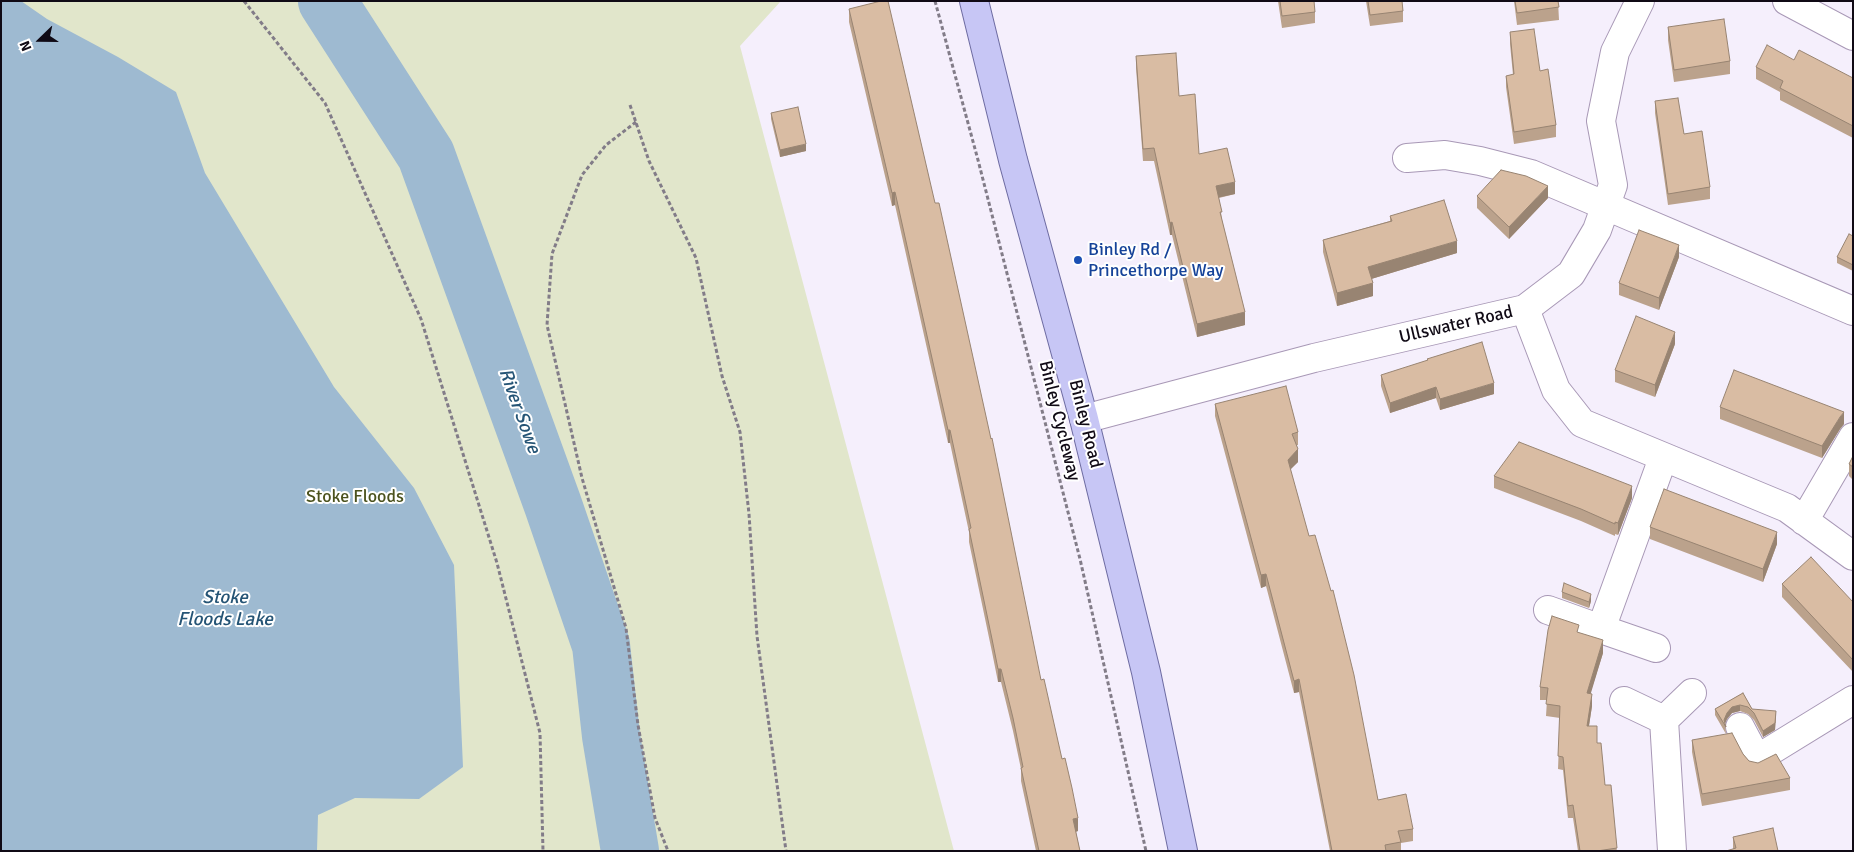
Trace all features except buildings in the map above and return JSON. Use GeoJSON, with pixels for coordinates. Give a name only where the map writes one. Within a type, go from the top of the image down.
{"type":"FeatureCollection","features":[{"type":"Feature","properties":{"kind":"main road","name":"Binley Road"},"geometry":{"type":"LineString","coordinates":[[974,1],[1013,160],[1084,419],[1146,672],[1183,851]]}},
{"type":"Feature","properties":{"kind":"street"},"geometry":{"type":"LineString","coordinates":[[1525,308],[1570,274],[1597,230],[1613,185],[1601,121],[1615,52],[1640,1]]}},
{"type":"Feature","properties":{"kind":"street"},"geometry":{"type":"LineString","coordinates":[[1788,1],[1853,36]]}},
{"type":"Feature","properties":{"kind":"street"},"geometry":{"type":"LineString","coordinates":[[1407,158],[1444,155],[1480,161],[1531,174],[1853,311]]}},
{"type":"Feature","properties":{"kind":"street","name":"Ullswater Road"},"geometry":{"type":"LineString","coordinates":[[1084,419],[1314,358],[1525,308],[1556,390],[1582,424],[1787,508],[1853,556]]}},
{"type":"Feature","properties":{"kind":"street"},"geometry":{"type":"LineString","coordinates":[[1816,315],[1853,331]]}},
{"type":"Feature","properties":{"kind":"street"},"geometry":{"type":"LineString","coordinates":[[1804,521],[1853,437]]}},
{"type":"Feature","properties":{"kind":"street"},"geometry":{"type":"LineString","coordinates":[[1601,629],[1663,458]]}},
{"type":"Feature","properties":{"kind":"street"},"geometry":{"type":"LineString","coordinates":[[1548,610],[1656,648]]}},
{"type":"Feature","properties":{"kind":"street"},"geometry":{"type":"LineString","coordinates":[[1672,851],[1664,720],[1692,693]]}},
{"type":"Feature","properties":{"kind":"street"},"geometry":{"type":"LineString","coordinates":[[1740,727],[1763,768],[1853,700]]}},
{"type":"Feature","properties":{"kind":"street"},"geometry":{"type":"LineString","coordinates":[[1624,701],[1664,720]]}},
{"type":"Feature","properties":{"kind":"path"},"geometry":{"type":"LineString","coordinates":[[244,1],[324,103],[421,319],[497,563],[540,733],[543,851]]}},
{"type":"Feature","properties":{"kind":"path","name":"Binley Cycleway"},"geometry":{"type":"LineString","coordinates":[[935,1],[981,169],[1080,559],[1146,851]]}},
{"type":"Feature","properties":{"kind":"path"},"geometry":{"type":"LineString","coordinates":[[630,105],[649,161],[696,258],[722,376],[740,432],[749,514],[757,636],[786,851]]}},
{"type":"Feature","properties":{"kind":"path"},"geometry":{"type":"LineString","coordinates":[[636,122],[606,144],[582,174],[552,254],[547,325],[582,478],[626,628],[638,725],[655,818],[668,851]]}},
{"type":"Feature","properties":{"kind":"green space","name":"Stoke Floods"},"geometry":{"type":"Polygon","coordinates":[[[1,1],[781,1],[740,46],[954,851],[1,851],[1,1]]]}},
{"type":"Feature","properties":{"kind":"water","name":"Stoke Floods Lake"},"geometry":{"type":"Polygon","coordinates":[[[1,1],[21,1],[47,19],[118,57],[176,92],[205,173],[334,387],[414,488],[454,565],[463,767],[419,799],[355,798],[318,815],[317,851],[1,851],[1,1]]]}},
{"type":"Feature","properties":{"kind":"waterway","name":"River Sowe"},"geometry":{"type":"LineString","coordinates":[[327,1],[426,155],[553,505],[601,645],[611,736],[630,851]]}},
{"type":"Feature","properties":{"kind":"place","name":"Binley Rd / Princethorpe Way"},"geometry":{"type":"Point","coordinates":[1078,260]}}]}
